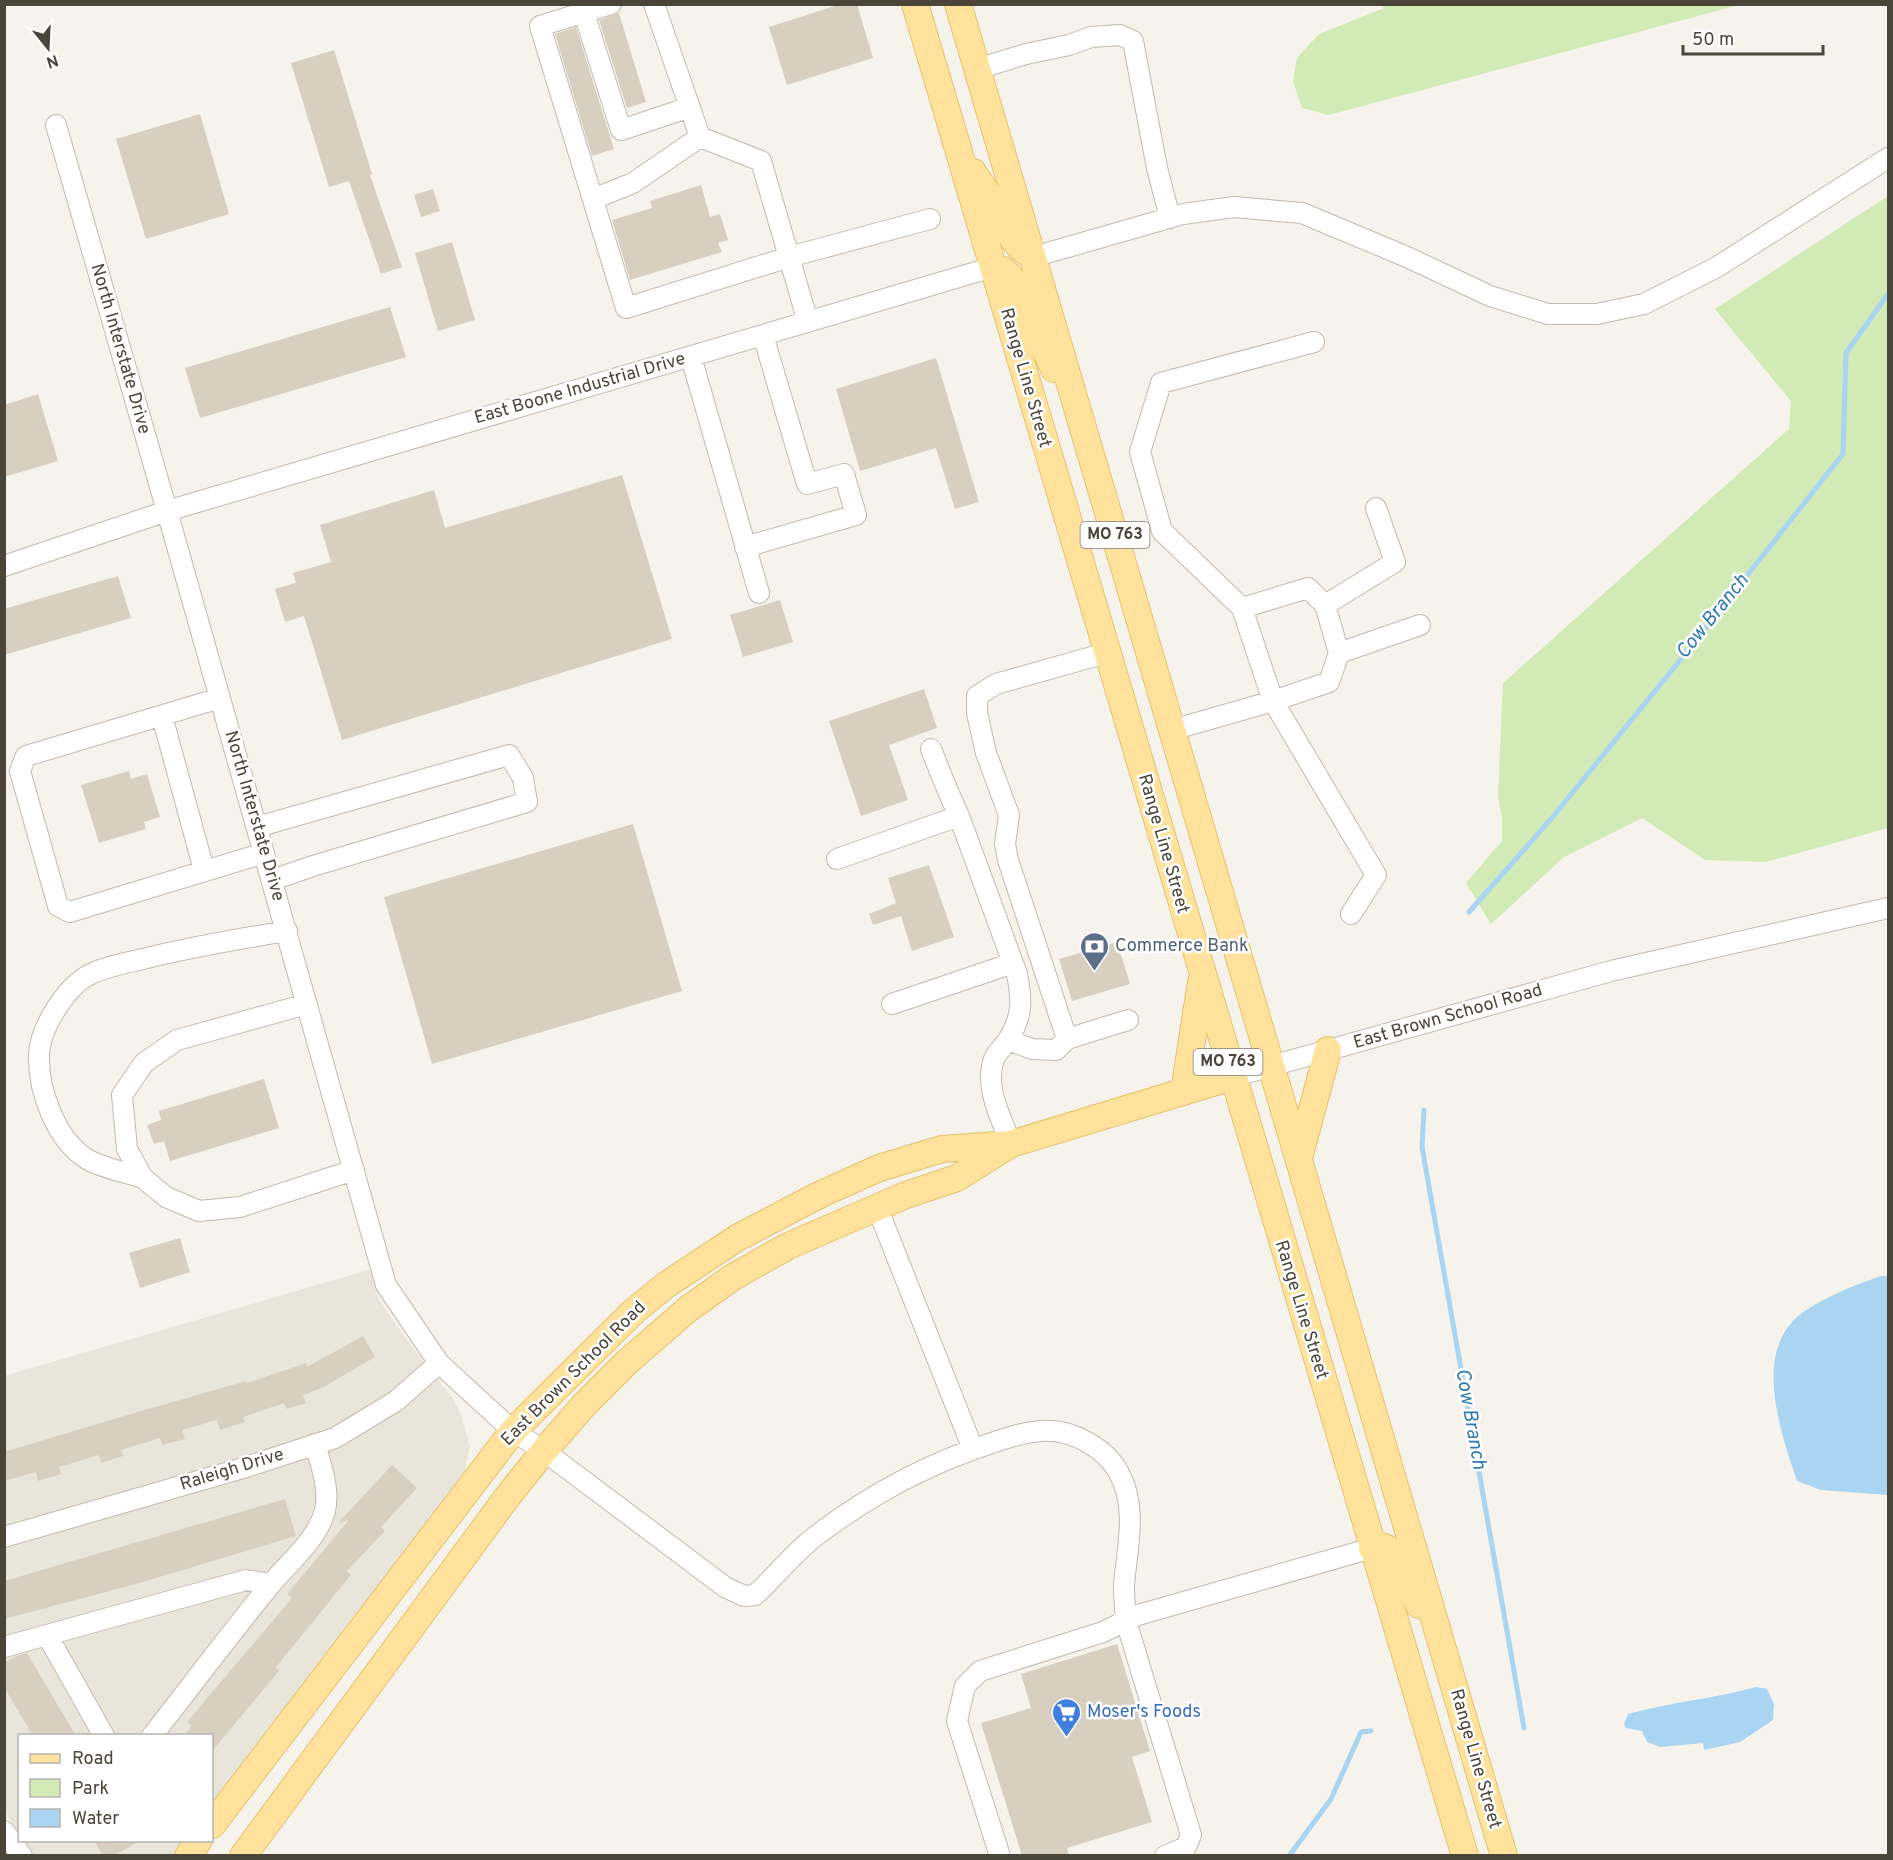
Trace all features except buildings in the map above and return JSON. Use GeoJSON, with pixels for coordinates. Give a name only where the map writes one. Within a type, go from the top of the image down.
{"type":"FeatureCollection","features":[{"type":"Feature","properties":{"kind":"main road","name":"Range Line Street"},"geometry":{"type":"LineString","coordinates":[[915,4],[1464,1856]]}},
{"type":"Feature","properties":{"kind":"main road","name":"Range Line Street"},"geometry":{"type":"LineString","coordinates":[[958,4],[1504,1856]]}},
{"type":"Feature","properties":{"kind":"main road"},"geometry":{"type":"LineString","coordinates":[[957,147],[995,207],[1007,233],[1018,248],[1033,257]]}},
{"type":"Feature","properties":{"kind":"main road"},"geometry":{"type":"LineString","coordinates":[[993,267],[1003,270],[1014,281],[1035,331],[1084,429]]}},
{"type":"Feature","properties":{"kind":"main road"},"geometry":{"type":"LineString","coordinates":[[1184,1092],[1202,976]]}},
{"type":"Feature","properties":{"kind":"main road"},"geometry":{"type":"LineString","coordinates":[[1299,1158],[1328,1050]]}},
{"type":"Feature","properties":{"kind":"main road","name":"East Brown School Road"},"geometry":{"type":"LineString","coordinates":[[213,1824],[513,1431],[633,1312],[666,1285],[736,1238],[821,1194],[879,1168],[942,1149],[1011,1144],[1232,1077]]}},
{"type":"Feature","properties":{"kind":"main road","name":"East Brown School Road"},"geometry":{"type":"LineString","coordinates":[[243,1856],[344,1716],[544,1451],[584,1405],[626,1363],[688,1309],[733,1278],[788,1246],[877,1207],[957,1178],[1011,1144]]}},
{"type":"Feature","properties":{"kind":"main road"},"geometry":{"type":"LineString","coordinates":[[1372,1548],[1379,1545],[1387,1547],[1393,1554],[1443,1647]]}},
{"type":"Feature","properties":{"kind":"main road"},"geometry":{"type":"LineString","coordinates":[[188,1856],[198,1842]]}},
{"type":"Feature","properties":{"kind":"street"},"geometry":{"type":"LineString","coordinates":[[611,4],[540,26],[626,308],[789,257],[930,219]]}},
{"type":"Feature","properties":{"kind":"street"},"geometry":{"type":"LineString","coordinates":[[654,4],[700,137]]}},
{"type":"Feature","properties":{"kind":"street"},"geometry":{"type":"LineString","coordinates":[[584,13],[621,130],[690,107]]}},
{"type":"Feature","properties":{"kind":"street"},"geometry":{"type":"LineString","coordinates":[[977,69],[1090,38],[1120,34],[1133,41],[1155,159],[1170,218]]}},
{"type":"Feature","properties":{"kind":"street","name":"North Interstate Drive"},"geometry":{"type":"LineString","coordinates":[[56,125],[386,1285],[439,1363],[513,1431],[544,1451],[725,1587],[744,1596],[755,1595],[815,1536],[872,1497],[914,1473],[973,1449],[1021,1434],[1045,1431],[1065,1433],[1096,1448],[1119,1472],[1127,1494],[1131,1521],[1124,1587],[1126,1621],[1191,1834],[1186,1847],[1165,1856]]}},
{"type":"Feature","properties":{"kind":"street"},"geometry":{"type":"LineString","coordinates":[[593,199],[633,183],[700,137]]}},
{"type":"Feature","properties":{"kind":"street"},"geometry":{"type":"LineString","coordinates":[[700,137],[761,161],[808,322]]}},
{"type":"Feature","properties":{"kind":"street"},"geometry":{"type":"LineString","coordinates":[[1033,257],[1183,214],[1234,207],[1302,213],[1407,256],[1491,296],[1548,314],[1597,314],[1644,304],[1717,267],[1888,158]]}},
{"type":"Feature","properties":{"kind":"street","name":"East Boone Industrial Drive"},"geometry":{"type":"LineString","coordinates":[[4,566],[167,511],[993,267]]}},
{"type":"Feature","properties":{"kind":"street"},"geometry":{"type":"LineString","coordinates":[[745,547],[856,515],[844,474],[807,484],[763,335]]}},
{"type":"Feature","properties":{"kind":"street"},"geometry":{"type":"LineString","coordinates":[[1314,342],[1161,383],[1140,452],[1162,531],[1242,608],[1274,701],[1376,875],[1351,914]]}},
{"type":"Feature","properties":{"kind":"street"},"geometry":{"type":"LineString","coordinates":[[691,357],[759,593]]}},
{"type":"Feature","properties":{"kind":"street"},"geometry":{"type":"LineString","coordinates":[[1325,605],[1395,562],[1376,508]]}},
{"type":"Feature","properties":{"kind":"street"},"geometry":{"type":"LineString","coordinates":[[1172,730],[1274,701],[1329,682],[1339,653],[1325,605],[1308,588],[1242,608]]}},
{"type":"Feature","properties":{"kind":"street"},"geometry":{"type":"LineString","coordinates":[[1339,653],[1420,625]]}},
{"type":"Feature","properties":{"kind":"street"},"geometry":{"type":"LineString","coordinates":[[1067,1039],[1008,860],[1005,844],[1009,814],[986,753],[977,696],[996,684],[1106,652]]}},
{"type":"Feature","properties":{"kind":"street"},"geometry":{"type":"LineString","coordinates":[[220,698],[26,756],[20,771],[58,906],[70,912],[264,853]]}},
{"type":"Feature","properties":{"kind":"street"},"geometry":{"type":"LineString","coordinates":[[162,716],[204,870]]}},
{"type":"Feature","properties":{"kind":"street"},"geometry":{"type":"LineString","coordinates":[[931,749],[959,816],[1013,963],[1022,1000],[1018,1021],[1008,1040],[994,1058],[992,1076],[993,1096],[1011,1144]]}},
{"type":"Feature","properties":{"kind":"street"},"geometry":{"type":"LineString","coordinates":[[257,827],[509,755],[523,778],[526,802],[272,880]]}},
{"type":"Feature","properties":{"kind":"street"},"geometry":{"type":"LineString","coordinates":[[837,859],[959,816]]}},
{"type":"Feature","properties":{"kind":"street","name":"East Brown School Road"},"geometry":{"type":"LineString","coordinates":[[1232,1077],[1611,971],[1888,908]]}},
{"type":"Feature","properties":{"kind":"street"},"geometry":{"type":"LineString","coordinates":[[286,931],[187,948],[89,974],[63,997],[48,1024],[39,1054],[45,1103],[66,1140],[87,1160],[143,1179],[166,1197],[200,1211],[240,1206],[354,1170]]}},
{"type":"Feature","properties":{"kind":"street"},"geometry":{"type":"LineString","coordinates":[[892,1004],[1013,963]]}},
{"type":"Feature","properties":{"kind":"street"},"geometry":{"type":"LineString","coordinates":[[143,1179],[127,1149],[122,1095],[144,1063],[177,1040],[307,1004]]}},
{"type":"Feature","properties":{"kind":"street"},"geometry":{"type":"LineString","coordinates":[[1008,1040],[1032,1049],[1056,1050],[1067,1039],[1128,1020]]}},
{"type":"Feature","properties":{"kind":"street"},"geometry":{"type":"LineString","coordinates":[[877,1207],[973,1449]]}},
{"type":"Feature","properties":{"kind":"street","name":"Raleigh Drive"},"geometry":{"type":"LineString","coordinates":[[4,1537],[232,1471],[334,1438],[396,1401],[439,1363]]}},
{"type":"Feature","properties":{"kind":"street"},"geometry":{"type":"LineString","coordinates":[[154,1734],[271,1584],[314,1535],[324,1514],[327,1499],[315,1444]]}},
{"type":"Feature","properties":{"kind":"street"},"geometry":{"type":"LineString","coordinates":[[999,1856],[957,1721],[965,1686],[980,1671],[1103,1632],[1138,1615],[1372,1548]]}},
{"type":"Feature","properties":{"kind":"street"},"geometry":{"type":"LineString","coordinates":[[4,1647],[246,1580],[271,1584]]}},
{"type":"Feature","properties":{"kind":"street"},"geometry":{"type":"LineString","coordinates":[[47,1635],[103,1734]]}},
{"type":"Feature","properties":{"kind":"street"},"geometry":{"type":"LineString","coordinates":[[4,1831],[22,1856]]}},
{"type":"Feature","properties":{"kind":"shaded area"},"geometry":{"type":"Polygon","coordinates":[[[372,1269],[379,1300],[454,1400],[470,1446],[464,1474],[213,1806],[213,1734],[18,1734],[18,1832],[5,1812],[4,1376],[372,1269]]]}},
{"type":"Feature","properties":{"kind":"shaded area"},"geometry":{"type":"Polygon","coordinates":[[[25,1842],[185,1842],[175,1856],[35,1855],[25,1842]]]}},
{"type":"Feature","properties":{"kind":"green space"},"geometry":{"type":"Polygon","coordinates":[[[1382,5],[1739,5],[1329,115],[1302,108],[1293,81],[1297,58],[1319,34],[1384,8],[1382,5]]]}},
{"type":"Feature","properties":{"kind":"green space"},"geometry":{"type":"Polygon","coordinates":[[[1888,196],[1888,828],[1766,862],[1705,860],[1642,818],[1564,857],[1491,924],[1466,883],[1502,841],[1502,817],[1498,796],[1503,683],[1789,429],[1791,401],[1715,309],[1888,196]]]}},
{"type":"Feature","properties":{"kind":"water"},"geometry":{"type":"Polygon","coordinates":[[[1881,1276],[1888,1276],[1888,1495],[1821,1490],[1797,1481],[1784,1440],[1774,1393],[1777,1349],[1786,1329],[1802,1313],[1830,1296],[1881,1276]]]}},
{"type":"Feature","properties":{"kind":"water"},"geometry":{"type":"Polygon","coordinates":[[[1756,1687],[1767,1689],[1774,1704],[1773,1720],[1740,1742],[1704,1750],[1703,1743],[1660,1747],[1647,1742],[1642,1731],[1626,1728],[1624,1724],[1628,1714],[1756,1687]]]}},
{"type":"Feature","properties":{"kind":"waterway","name":"Cow Branch"},"geometry":{"type":"LineString","coordinates":[[1469,912],[1551,819],[1843,454],[1846,353],[1888,294]]}},
{"type":"Feature","properties":{"kind":"waterway","name":"Cow Branch"},"geometry":{"type":"LineString","coordinates":[[1424,1110],[1422,1147],[1524,1728]]}},
{"type":"Feature","properties":{"kind":"waterway","name":"Cow Branch"},"geometry":{"type":"LineString","coordinates":[[1289,1856],[1331,1799],[1361,1732],[1371,1731]]}},
{"type":"Feature","properties":{"kind":"place","name":"Commerce Bank"},"geometry":{"type":"Point","coordinates":[1094,972]}},
{"type":"Feature","properties":{"kind":"place","name":"Moser's Foods"},"geometry":{"type":"Point","coordinates":[1066,1738]}}]}
